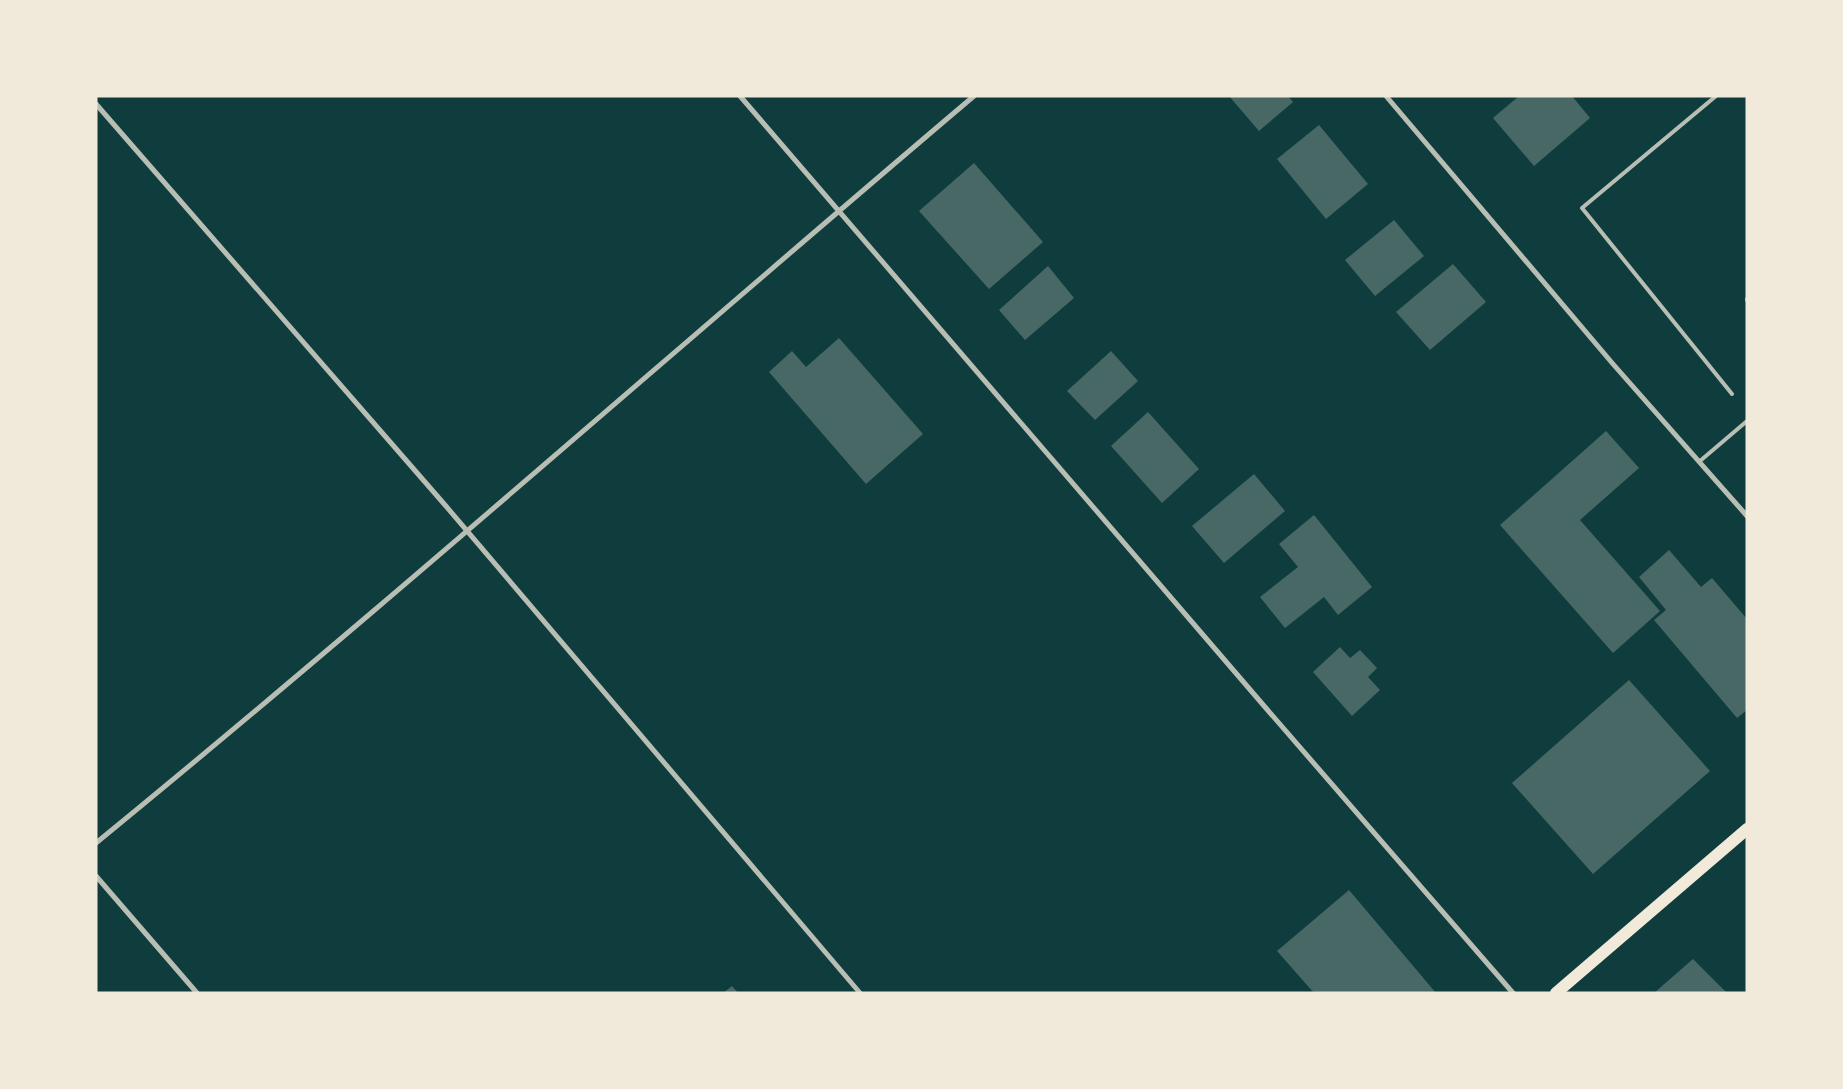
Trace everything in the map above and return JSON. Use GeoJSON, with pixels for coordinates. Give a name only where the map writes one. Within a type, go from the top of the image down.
{"type":"FeatureCollection","features":[{"type":"Feature","properties":{"kind":"main road"},"geometry":{"type":"LineString","coordinates":[[1556,993],[1747,829]]}},
{"type":"Feature","properties":{"kind":"street"},"geometry":{"type":"LineString","coordinates":[[740,96],[1219,655],[1512,993]]}},
{"type":"Feature","properties":{"kind":"street"},"geometry":{"type":"LineString","coordinates":[[96,843],[467,531],[974,96]]}},
{"type":"Feature","properties":{"kind":"street"},"geometry":{"type":"LineString","coordinates":[[1386,96],[1613,364],[1747,516]]}},
{"type":"Feature","properties":{"kind":"street"},"geometry":{"type":"LineString","coordinates":[[96,104],[467,531],[860,993]]}},
{"type":"Feature","properties":{"kind":"street"},"geometry":{"type":"LineString","coordinates":[[96,876],[198,993]]}},
{"type":"Feature","properties":{"kind":"lane"},"geometry":{"type":"LineString","coordinates":[[1716,96],[1582,208],[1732,394]]}},
{"type":"Feature","properties":{"kind":"lane"},"geometry":{"type":"LineString","coordinates":[[1700,461],[1747,421]]}},
{"type":"Feature","properties":{"kind":"building"},"geometry":{"type":"Polygon","coordinates":[[[1229,96],[1288,96],[1293,102],[1259,131],[1229,96]]]}},
{"type":"Feature","properties":{"kind":"building"},"geometry":{"type":"Polygon","coordinates":[[[1519,96],[1572,96],[1590,118],[1534,166],[1493,118],[1519,96]]]}},
{"type":"Feature","properties":{"kind":"building"},"geometry":{"type":"Polygon","coordinates":[[[1319,125],[1368,184],[1326,219],[1277,159],[1319,125]]]}},
{"type":"Feature","properties":{"kind":"building"},"geometry":{"type":"Polygon","coordinates":[[[974,163],[1043,242],[989,289],[919,211],[974,163]]]}},
{"type":"Feature","properties":{"kind":"building"},"geometry":{"type":"Polygon","coordinates":[[[1394,220],[1424,256],[1375,296],[1345,260],[1394,220]]]}},
{"type":"Feature","properties":{"kind":"building"},"geometry":{"type":"Polygon","coordinates":[[[1453,264],[1486,302],[1430,350],[1396,312],[1453,264]]]}},
{"type":"Feature","properties":{"kind":"building"},"geometry":{"type":"Polygon","coordinates":[[[1048,266],[1074,298],[1025,340],[999,310],[1048,266]]]}},
{"type":"Feature","properties":{"kind":"building"},"geometry":{"type":"Polygon","coordinates":[[[839,338],[923,434],[866,484],[769,372],[792,351],[806,367],[839,338]]]}},
{"type":"Feature","properties":{"kind":"building"},"geometry":{"type":"Polygon","coordinates":[[[1111,351],[1138,381],[1095,420],[1067,391],[1111,351]]]}},
{"type":"Feature","properties":{"kind":"building"},"geometry":{"type":"Polygon","coordinates":[[[1148,412],[1199,469],[1162,503],[1111,446],[1148,412]]]}},
{"type":"Feature","properties":{"kind":"building"},"geometry":{"type":"Polygon","coordinates":[[[1606,431],[1639,468],[1580,520],[1660,611],[1613,653],[1500,525],[1606,431]]]}},
{"type":"Feature","properties":{"kind":"building"},"geometry":{"type":"Polygon","coordinates":[[[1254,474],[1285,511],[1224,563],[1192,526],[1254,474]]]}},
{"type":"Feature","properties":{"kind":"building"},"geometry":{"type":"Polygon","coordinates":[[[1314,515],[1372,587],[1338,615],[1324,597],[1285,628],[1260,597],[1298,567],[1279,544],[1314,515]]]}},
{"type":"Feature","properties":{"kind":"building"},"geometry":{"type":"Polygon","coordinates":[[[1669,550],[1701,587],[1712,578],[1747,619],[1747,710],[1737,718],[1654,620],[1666,610],[1639,577],[1669,550]]]}},
{"type":"Feature","properties":{"kind":"building"},"geometry":{"type":"Polygon","coordinates":[[[1340,647],[1350,658],[1360,650],[1377,668],[1368,677],[1380,690],[1352,716],[1313,672],[1340,647]]]}},
{"type":"Feature","properties":{"kind":"building"},"geometry":{"type":"Polygon","coordinates":[[[1629,680],[1710,771],[1593,874],[1512,783],[1629,680]]]}},
{"type":"Feature","properties":{"kind":"building"},"geometry":{"type":"Polygon","coordinates":[[[1349,890],[1436,993],[1314,993],[1277,951],[1349,890]]]}},
{"type":"Feature","properties":{"kind":"building"},"geometry":{"type":"Polygon","coordinates":[[[1693,959],[1727,993],[1654,993],[1693,959]]]}},
{"type":"Feature","properties":{"kind":"building"},"geometry":{"type":"Polygon","coordinates":[[[732,986],[738,993],[723,993],[732,986]]]}}]}
